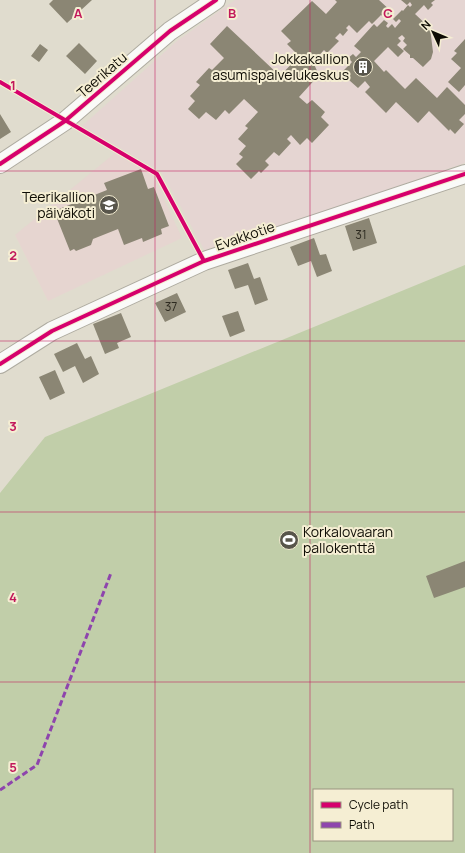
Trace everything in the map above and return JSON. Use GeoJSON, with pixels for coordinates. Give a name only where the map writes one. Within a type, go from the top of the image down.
{"type":"FeatureCollection","features":[{"type":"Feature","properties":{"kind":"street","name":"Teerikatu"},"geometry":{"type":"LineString","coordinates":[[0,164],[65,121],[170,31],[216,0]]}},
{"type":"Feature","properties":{"kind":"street","name":"Evakkotie"},"geometry":{"type":"LineString","coordinates":[[0,364],[52,331],[204,261],[465,174]]}},
{"type":"Feature","properties":{"kind":"shaded area"},"geometry":{"type":"Polygon","coordinates":[[[235,0],[465,0],[465,163],[206,253],[162,172],[82,126],[177,41],[235,0]]]}},
{"type":"Feature","properties":{"kind":"shaded area","name":"Teerikallion päiväkoti"},"geometry":{"type":"Polygon","coordinates":[[[115,153],[153,175],[182,238],[48,301],[15,235],[115,153]]]}},
{"type":"Feature","properties":{"kind":"green space"},"geometry":{"type":"Polygon","coordinates":[[[465,265],[465,853],[0,853],[0,493],[45,437],[465,265]]]}},
{"type":"Feature","properties":{"kind":"building"},"geometry":{"type":"Polygon","coordinates":[[[53,0],[92,0],[67,23],[49,4],[53,0]]]}},
{"type":"Feature","properties":{"kind":"building"},"geometry":{"type":"Polygon","coordinates":[[[335,0],[379,0],[392,12],[385,18],[381,15],[372,24],[369,21],[357,33],[349,25],[346,28],[348,30],[343,36],[340,33],[335,38],[339,41],[327,53],[324,50],[313,62],[319,75],[299,97],[307,104],[312,100],[325,112],[321,117],[329,125],[312,143],[307,138],[300,145],[291,135],[287,139],[291,143],[279,156],[274,152],[265,161],[269,165],[261,173],[259,171],[251,179],[236,164],[243,157],[239,154],[246,146],[238,139],[248,128],[245,126],[258,112],[244,99],[229,114],[225,110],[216,120],[206,112],[199,119],[188,109],[195,101],[190,96],[200,85],[196,82],[209,68],[212,70],[224,58],[210,44],[227,26],[280,76],[299,56],[287,44],[291,41],[281,31],[312,1],[326,14],[337,2],[335,0]]]}},
{"type":"Feature","properties":{"kind":"building","name":"Jokkakallion asumispalvelukeskus"},"geometry":{"type":"Polygon","coordinates":[[[401,0],[435,0],[431,3],[433,5],[428,10],[424,5],[415,14],[430,28],[433,52],[431,59],[423,67],[413,58],[410,58],[410,55],[403,49],[407,45],[403,41],[405,38],[402,35],[398,38],[401,41],[397,45],[404,51],[398,57],[388,47],[374,61],[384,72],[386,70],[405,89],[416,78],[437,98],[447,87],[465,105],[465,114],[459,120],[464,124],[455,134],[450,129],[449,131],[429,111],[418,123],[396,102],[386,113],[365,92],[370,87],[365,81],[358,88],[341,73],[352,62],[348,58],[353,54],[356,57],[361,52],[354,46],[374,24],[377,27],[384,20],[388,23],[386,26],[388,28],[392,24],[395,28],[401,21],[399,19],[396,22],[393,19],[408,5],[410,7],[412,5],[410,2],[407,5],[401,0]]]}},
{"type":"Feature","properties":{"kind":"building"},"geometry":{"type":"Polygon","coordinates":[[[465,39],[465,85],[459,92],[448,82],[461,68],[451,59],[457,53],[454,51],[465,39]]]}},
{"type":"Feature","properties":{"kind":"building"},"geometry":{"type":"Polygon","coordinates":[[[79,43],[97,61],[85,74],[66,56],[79,43]]]}},
{"type":"Feature","properties":{"kind":"building"},"geometry":{"type":"Polygon","coordinates":[[[40,44],[48,50],[39,62],[31,56],[40,44]]]}},
{"type":"Feature","properties":{"kind":"building"},"geometry":{"type":"Polygon","coordinates":[[[0,114],[11,132],[0,139],[0,114]]]}},
{"type":"Feature","properties":{"kind":"building"},"geometry":{"type":"Polygon","coordinates":[[[141,169],[148,189],[154,187],[169,226],[161,229],[162,234],[143,242],[142,238],[124,245],[118,229],[93,239],[91,245],[76,251],[74,249],[70,251],[54,211],[107,190],[104,183],[141,169]]]}},
{"type":"Feature","properties":{"kind":"building"},"geometry":{"type":"Polygon","coordinates":[[[369,218],[377,243],[353,251],[345,226],[369,218]]]}},
{"type":"Feature","properties":{"kind":"building"},"geometry":{"type":"Polygon","coordinates":[[[314,238],[320,255],[326,254],[332,271],[317,277],[311,261],[298,266],[290,247],[314,238]]]}},
{"type":"Feature","properties":{"kind":"building"},"geometry":{"type":"Polygon","coordinates":[[[248,263],[254,279],[260,277],[268,300],[255,305],[248,285],[235,289],[228,270],[248,263]]]}},
{"type":"Feature","properties":{"kind":"building"},"geometry":{"type":"Polygon","coordinates":[[[177,293],[186,312],[165,322],[155,303],[177,293]]]}},
{"type":"Feature","properties":{"kind":"building"},"geometry":{"type":"Polygon","coordinates":[[[238,311],[245,331],[230,337],[222,316],[238,311]]]}},
{"type":"Feature","properties":{"kind":"building"},"geometry":{"type":"Polygon","coordinates":[[[121,313],[131,337],[117,343],[119,348],[105,354],[93,324],[121,313]]]}},
{"type":"Feature","properties":{"kind":"building"},"geometry":{"type":"Polygon","coordinates":[[[77,343],[85,359],[91,356],[99,374],[83,383],[75,366],[63,372],[54,354],[77,343]]]}},
{"type":"Feature","properties":{"kind":"building"},"geometry":{"type":"Polygon","coordinates":[[[55,370],[65,393],[50,400],[39,377],[55,370]]]}},
{"type":"Feature","properties":{"kind":"building"},"geometry":{"type":"Polygon","coordinates":[[[465,561],[465,587],[434,598],[426,576],[465,561]]]}},
{"type":"Feature","properties":{"kind":"marked path"},"geometry":{"type":"LineString","coordinates":[[0,790],[37,765],[111,573]]}},
{"type":"Feature","properties":{"kind":"cycle path"},"geometry":{"type":"LineString","coordinates":[[0,164],[65,121],[170,31],[216,0]]}},
{"type":"Feature","properties":{"kind":"cycle path"},"geometry":{"type":"LineString","coordinates":[[0,82],[157,174],[204,261]]}},
{"type":"Feature","properties":{"kind":"cycle path"},"geometry":{"type":"LineString","coordinates":[[0,364],[52,331],[204,261],[465,174]]}},
{"type":"Feature","properties":{"kind":"place","name":"Jokkakallion asumispalvelukeskus"},"geometry":{"type":"Point","coordinates":[363,67]}},
{"type":"Feature","properties":{"kind":"place","name":"Teerikallion päiväkoti"},"geometry":{"type":"Point","coordinates":[109,205]}},
{"type":"Feature","properties":{"kind":"place","name":"Korkalovaaran pallokenttä"},"geometry":{"type":"Point","coordinates":[289,540]}}]}
